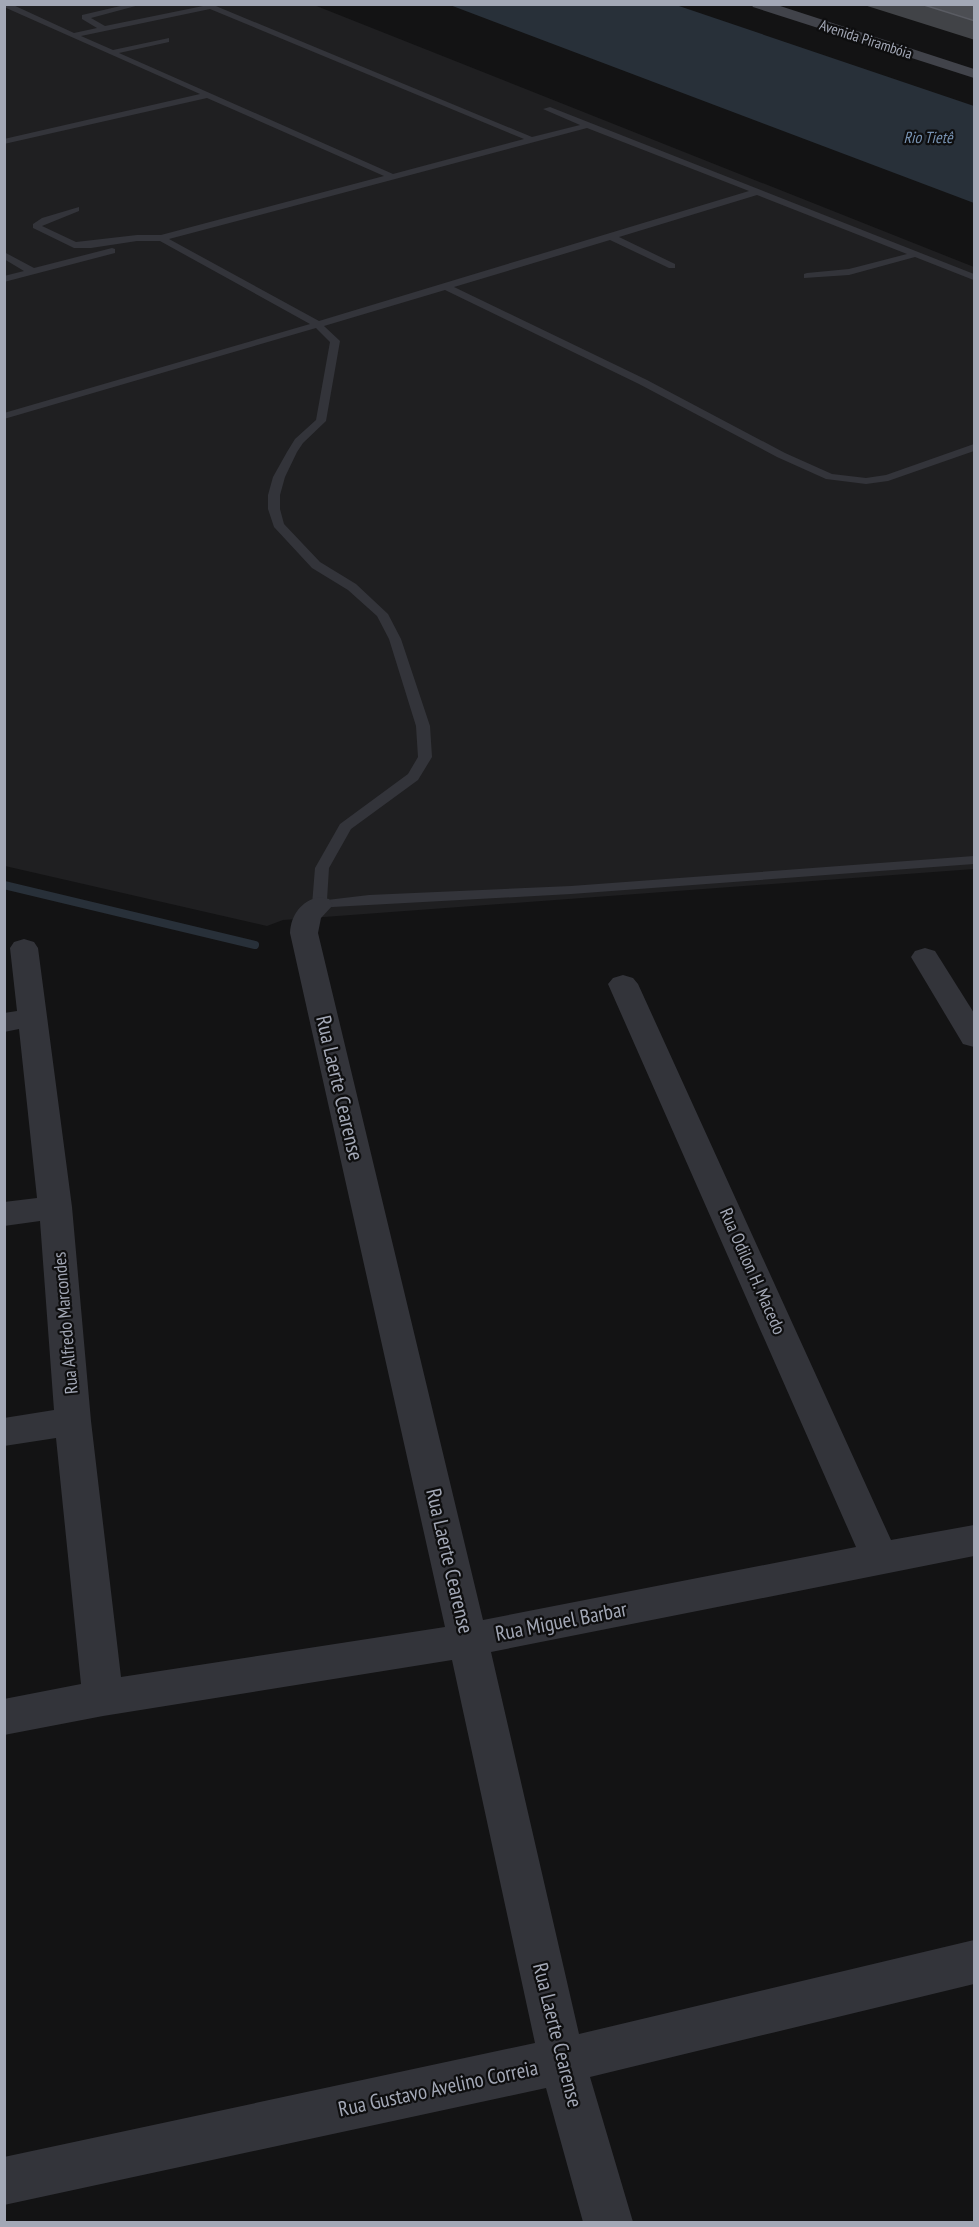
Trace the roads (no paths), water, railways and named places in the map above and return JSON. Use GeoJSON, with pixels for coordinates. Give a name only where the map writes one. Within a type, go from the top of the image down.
{"type":"FeatureCollection","features":[{"type":"Feature","properties":{"kind":"main road","name":"Avenida Pirambóia"},"geometry":{"type":"LineString","coordinates":[[758,4],[975,74]]}},
{"type":"Feature","properties":{"kind":"street","name":"Rua Laerte Cearense"},"geometry":{"type":"LineString","coordinates":[[320,905],[307,914],[304,933],[468,1640],[562,2061],[608,2223]]}},
{"type":"Feature","properties":{"kind":"street","name":"Rua Alfredo Marcondes"},"geometry":{"type":"LineString","coordinates":[[24,948],[18,1020],[55,1207],[73,1421],[103,1698]]}},
{"type":"Feature","properties":{"kind":"street"},"geometry":{"type":"LineString","coordinates":[[925,957],[975,1037]]}},
{"type":"Feature","properties":{"kind":"street","name":"Rua Odilon H. Macedo"},"geometry":{"type":"LineString","coordinates":[[623,984],[880,1558]]}},
{"type":"Feature","properties":{"kind":"street"},"geometry":{"type":"LineString","coordinates":[[4,1214],[55,1207]]}},
{"type":"Feature","properties":{"kind":"street"},"geometry":{"type":"LineString","coordinates":[[4,1432],[73,1421]]}},
{"type":"Feature","properties":{"kind":"street","name":"Rua Miguel Barbar"},"geometry":{"type":"LineString","coordinates":[[4,1717],[103,1698],[468,1640],[975,1540]]}},
{"type":"Feature","properties":{"kind":"street","name":"Rua Gustavo Avelino Correia"},"geometry":{"type":"LineString","coordinates":[[4,2181],[562,2061],[975,1962]]}},
{"type":"Feature","properties":{"kind":"lane"},"geometry":{"type":"LineString","coordinates":[[104,29],[85,17],[140,4]]}},
{"type":"Feature","properties":{"kind":"lane"},"geometry":{"type":"LineString","coordinates":[[6,5],[392,177]]}},
{"type":"Feature","properties":{"kind":"lane"},"geometry":{"type":"LineString","coordinates":[[74,35],[207,6],[532,140]]}},
{"type":"Feature","properties":{"kind":"lane"},"geometry":{"type":"LineString","coordinates":[[112,52],[166,40]]}},
{"type":"Feature","properties":{"kind":"lane"},"geometry":{"type":"LineString","coordinates":[[4,142],[208,95]]}},
{"type":"Feature","properties":{"kind":"lane"},"geometry":{"type":"LineString","coordinates":[[547,109],[975,277]]}},
{"type":"Feature","properties":{"kind":"lane"},"geometry":{"type":"LineString","coordinates":[[4,279],[588,125]]}},
{"type":"Feature","properties":{"kind":"lane"},"geometry":{"type":"LineString","coordinates":[[4,416],[316,323],[446,287],[756,192]]}},
{"type":"Feature","properties":{"kind":"lane"},"geometry":{"type":"LineString","coordinates":[[76,209],[45,220],[36,226],[74,245],[91,245],[137,238],[161,238],[316,323],[335,341],[321,421],[299,441],[292,452],[279,477],[274,495],[274,509],[278,525],[316,565],[352,587],[382,614],[395,639],[423,726],[425,757],[413,777],[345,827],[322,868],[320,905],[361,900],[571,890],[975,860]]}},
{"type":"Feature","properties":{"kind":"lane"},"geometry":{"type":"LineString","coordinates":[[610,236],[672,266]]}},
{"type":"Feature","properties":{"kind":"lane"},"geometry":{"type":"LineString","coordinates":[[807,276],[831,276],[853,272],[916,254]]}},
{"type":"Feature","properties":{"kind":"lane"},"geometry":{"type":"LineString","coordinates":[[4,255],[33,272]]}},
{"type":"Feature","properties":{"kind":"lane"},"geometry":{"type":"LineString","coordinates":[[446,287],[643,382],[781,455],[830,477],[867,481],[888,478],[975,447]]}},
{"type":"Feature","properties":{"kind":"water","name":"Rio Tietê"},"geometry":{"type":"Polygon","coordinates":[[[450,5],[676,5],[974,106],[974,203],[450,5]]]}},
{"type":"Feature","properties":{"kind":"waterway"},"geometry":{"type":"LineString","coordinates":[[4,885],[255,945]]}}]}
